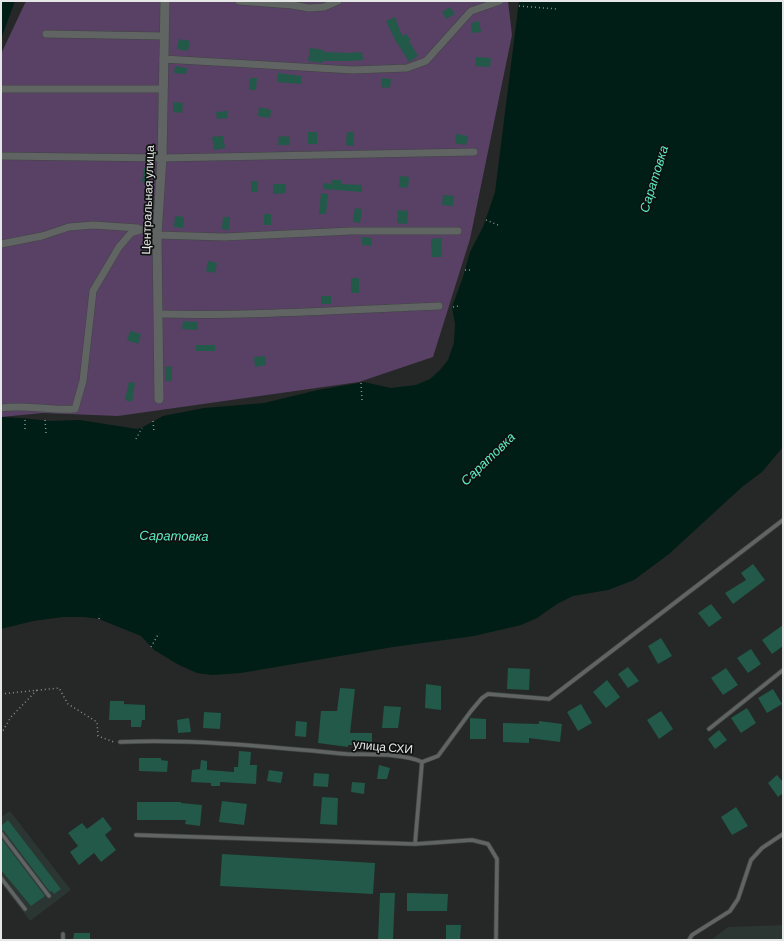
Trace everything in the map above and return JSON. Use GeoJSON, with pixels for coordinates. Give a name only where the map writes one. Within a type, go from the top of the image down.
{"type":"FeatureCollection","features":[{"type":"Feature","properties":{"kind":"street","name":"Центральная улица"},"geometry":{"type":"LineString","coordinates":[[159,399],[157,232],[162,158],[165,1]]}},
{"type":"Feature","properties":{"kind":"street"},"geometry":{"type":"LineString","coordinates":[[239,1],[292,5],[309,8],[324,7],[338,1]]}},
{"type":"Feature","properties":{"kind":"street"},"geometry":{"type":"LineString","coordinates":[[163,59],[353,70],[407,68],[426,62],[471,11],[500,1]]}},
{"type":"Feature","properties":{"kind":"street"},"geometry":{"type":"LineString","coordinates":[[46,34],[164,36]]}},
{"type":"Feature","properties":{"kind":"street"},"geometry":{"type":"LineString","coordinates":[[2,89],[163,89]]}},
{"type":"Feature","properties":{"kind":"street"},"geometry":{"type":"LineString","coordinates":[[1,156],[162,158],[474,152]]}},
{"type":"Feature","properties":{"kind":"street"},"geometry":{"type":"LineString","coordinates":[[1,244],[42,236],[69,227],[93,225],[224,237],[351,231],[458,231]]}},
{"type":"Feature","properties":{"kind":"street"},"geometry":{"type":"LineString","coordinates":[[1,408],[24,407],[50,410],[75,410],[83,381],[93,290],[119,247],[131,233],[144,229]]}},
{"type":"Feature","properties":{"kind":"street"},"geometry":{"type":"LineString","coordinates":[[159,314],[203,315],[279,313],[439,306]]}},
{"type":"Feature","properties":{"kind":"lane"},"geometry":{"type":"LineString","coordinates":[[422,762],[438,756],[482,698],[488,694],[549,699],[783,520]]}},
{"type":"Feature","properties":{"kind":"lane"},"geometry":{"type":"LineString","coordinates":[[710,729],[783,670]]}},
{"type":"Feature","properties":{"kind":"lane","name":"улица СХИ"},"geometry":{"type":"LineString","coordinates":[[118,742],[205,742],[365,755],[412,757],[422,762],[415,844]]}},
{"type":"Feature","properties":{"kind":"lane"},"geometry":{"type":"LineString","coordinates":[[1,833],[49,896]]}},
{"type":"Feature","properties":{"kind":"lane"},"geometry":{"type":"LineString","coordinates":[[136,834],[415,844],[472,840],[488,844],[497,859],[496,940]]}},
{"type":"Feature","properties":{"kind":"lane"},"geometry":{"type":"LineString","coordinates":[[689,940],[692,935],[730,912],[738,899],[751,860],[762,848],[783,834]]}},
{"type":"Feature","properties":{"kind":"lane"},"geometry":{"type":"LineString","coordinates":[[1,878],[25,909]]}},
{"type":"Feature","properties":{"kind":"lane"},"geometry":{"type":"LineString","coordinates":[[63,934],[63,940]]}},
{"type":"Feature","properties":{"kind":"path"},"geometry":{"type":"LineString","coordinates":[[519,6],[557,9]]}},
{"type":"Feature","properties":{"kind":"path"},"geometry":{"type":"LineString","coordinates":[[486,220],[498,224]]}},
{"type":"Feature","properties":{"kind":"path"},"geometry":{"type":"LineString","coordinates":[[465,270],[470,270]]}},
{"type":"Feature","properties":{"kind":"path"},"geometry":{"type":"LineString","coordinates":[[453,307],[458,306]]}},
{"type":"Feature","properties":{"kind":"path"},"geometry":{"type":"LineString","coordinates":[[361,383],[362,400]]}},
{"type":"Feature","properties":{"kind":"path"},"geometry":{"type":"LineString","coordinates":[[25,418],[25,429]]}},
{"type":"Feature","properties":{"kind":"path"},"geometry":{"type":"LineString","coordinates":[[45,420],[46,433]]}},
{"type":"Feature","properties":{"kind":"path"},"geometry":{"type":"LineString","coordinates":[[153,421],[154,432]]}},
{"type":"Feature","properties":{"kind":"path"},"geometry":{"type":"LineString","coordinates":[[136,439],[142,428]]}},
{"type":"Feature","properties":{"kind":"path"},"geometry":{"type":"LineString","coordinates":[[99,619],[100,615]]}},
{"type":"Feature","properties":{"kind":"path"},"geometry":{"type":"LineString","coordinates":[[151,647],[159,633]]}},
{"type":"Feature","properties":{"kind":"path"},"geometry":{"type":"LineString","coordinates":[[1,694],[59,688],[68,704],[97,722],[98,736],[118,742]]}},
{"type":"Feature","properties":{"kind":"path"},"geometry":{"type":"LineString","coordinates":[[1,734],[3,728],[11,717],[37,690]]}},
{"type":"Feature","properties":{"kind":"shaded area"},"geometry":{"type":"Polygon","coordinates":[[[26,1],[508,1],[512,35],[470,239],[433,357],[359,382],[118,416],[43,413],[1,417],[1,54],[26,1]]]}},
{"type":"Feature","properties":{"kind":"shaded area"},"geometry":{"type":"Polygon","coordinates":[[[10,811],[71,890],[30,921],[1,883],[1,817],[10,811]]]}},
{"type":"Feature","properties":{"kind":"shaded area"},"geometry":{"type":"Polygon","coordinates":[[[783,925],[783,940],[711,940],[728,927],[783,925]]]}},
{"type":"Feature","properties":{"kind":"water"},"geometry":{"type":"Polygon","coordinates":[[[1,1],[15,1],[1,39],[1,1]]]}},
{"type":"Feature","properties":{"kind":"water","name":"Саратовка"},"geometry":{"type":"Polygon","coordinates":[[[519,1],[783,1],[783,447],[762,472],[742,487],[669,554],[634,580],[608,590],[573,596],[557,604],[537,618],[521,625],[474,636],[393,647],[241,673],[212,675],[197,673],[179,665],[154,650],[141,636],[99,619],[63,617],[33,621],[1,629],[1,417],[50,421],[80,420],[137,429],[163,416],[204,408],[264,403],[318,390],[364,382],[391,388],[416,385],[430,379],[440,370],[448,360],[454,343],[455,324],[452,307],[470,252],[483,227],[495,192],[519,1]]]}},
{"type":"Feature","properties":{"kind":"building"},"geometry":{"type":"Polygon","coordinates":[[[450,7],[455,14],[446,19],[442,12],[450,7]]]}},
{"type":"Feature","properties":{"kind":"building"},"geometry":{"type":"Polygon","coordinates":[[[395,17],[402,36],[406,34],[411,40],[409,41],[418,56],[409,62],[394,38],[386,21],[395,17]]]}},
{"type":"Feature","properties":{"kind":"building"},"geometry":{"type":"Polygon","coordinates":[[[479,21],[481,32],[472,33],[471,23],[479,21]]]}},
{"type":"Feature","properties":{"kind":"building"},"geometry":{"type":"Polygon","coordinates":[[[179,39],[190,41],[188,51],[177,49],[179,39]]]}},
{"type":"Feature","properties":{"kind":"building"},"geometry":{"type":"Polygon","coordinates":[[[310,48],[324,50],[324,52],[362,52],[363,60],[323,61],[322,63],[308,61],[310,48]]]}},
{"type":"Feature","properties":{"kind":"building"},"geometry":{"type":"Polygon","coordinates":[[[476,57],[491,58],[490,67],[475,66],[476,57]]]}},
{"type":"Feature","properties":{"kind":"building"},"geometry":{"type":"Polygon","coordinates":[[[175,66],[187,68],[186,74],[174,73],[175,66]]]}},
{"type":"Feature","properties":{"kind":"building"},"geometry":{"type":"Polygon","coordinates":[[[278,73],[301,76],[301,84],[277,82],[278,73]]]}},
{"type":"Feature","properties":{"kind":"building"},"geometry":{"type":"Polygon","coordinates":[[[250,78],[257,78],[256,90],[249,90],[250,78]]]}},
{"type":"Feature","properties":{"kind":"building"},"geometry":{"type":"Polygon","coordinates":[[[382,78],[391,79],[390,88],[381,87],[382,78]]]}},
{"type":"Feature","properties":{"kind":"building"},"geometry":{"type":"Polygon","coordinates":[[[173,102],[183,103],[182,113],[173,112],[173,102]]]}},
{"type":"Feature","properties":{"kind":"building"},"geometry":{"type":"Polygon","coordinates":[[[259,107],[271,110],[270,118],[258,116],[259,107]]]}},
{"type":"Feature","properties":{"kind":"building"},"geometry":{"type":"Polygon","coordinates":[[[227,111],[228,118],[217,119],[216,112],[227,111]]]}},
{"type":"Feature","properties":{"kind":"building"},"geometry":{"type":"Polygon","coordinates":[[[308,132],[317,132],[317,144],[308,144],[308,132]]]}},
{"type":"Feature","properties":{"kind":"building"},"geometry":{"type":"Polygon","coordinates":[[[347,132],[354,132],[354,146],[346,145],[347,132]]]}},
{"type":"Feature","properties":{"kind":"building"},"geometry":{"type":"Polygon","coordinates":[[[456,134],[468,136],[466,145],[455,143],[456,134]]]}},
{"type":"Feature","properties":{"kind":"building"},"geometry":{"type":"Polygon","coordinates":[[[223,136],[225,148],[214,150],[212,137],[223,136]]]}},
{"type":"Feature","properties":{"kind":"building"},"geometry":{"type":"Polygon","coordinates":[[[279,136],[290,137],[290,145],[278,145],[279,136]]]}},
{"type":"Feature","properties":{"kind":"building"},"geometry":{"type":"Polygon","coordinates":[[[144,168],[152,170],[149,183],[142,182],[144,168]]]}},
{"type":"Feature","properties":{"kind":"building"},"geometry":{"type":"Polygon","coordinates":[[[400,176],[409,177],[408,188],[399,187],[400,176]]]}},
{"type":"Feature","properties":{"kind":"building"},"geometry":{"type":"Polygon","coordinates":[[[332,180],[341,180],[341,184],[362,185],[362,192],[323,189],[323,183],[331,184],[332,180]]]}},
{"type":"Feature","properties":{"kind":"building"},"geometry":{"type":"Polygon","coordinates":[[[251,181],[258,181],[258,192],[251,192],[251,181]]]}},
{"type":"Feature","properties":{"kind":"building"},"geometry":{"type":"Polygon","coordinates":[[[273,184],[285,184],[286,193],[273,194],[273,184]]]}},
{"type":"Feature","properties":{"kind":"building"},"geometry":{"type":"Polygon","coordinates":[[[321,193],[328,194],[326,214],[319,214],[321,193]]]}},
{"type":"Feature","properties":{"kind":"building"},"geometry":{"type":"Polygon","coordinates":[[[443,195],[454,196],[453,206],[442,205],[443,195]]]}},
{"type":"Feature","properties":{"kind":"building"},"geometry":{"type":"Polygon","coordinates":[[[355,208],[362,209],[360,223],[353,222],[355,208]]]}},
{"type":"Feature","properties":{"kind":"building"},"geometry":{"type":"Polygon","coordinates":[[[398,210],[408,211],[407,224],[397,223],[398,210]]]}},
{"type":"Feature","properties":{"kind":"building"},"geometry":{"type":"Polygon","coordinates":[[[264,214],[271,214],[271,225],[264,225],[264,214]]]}},
{"type":"Feature","properties":{"kind":"building"},"geometry":{"type":"Polygon","coordinates":[[[175,216],[184,217],[183,228],[174,227],[175,216]]]}},
{"type":"Feature","properties":{"kind":"building"},"geometry":{"type":"Polygon","coordinates":[[[223,217],[230,217],[229,230],[222,229],[223,217]]]}},
{"type":"Feature","properties":{"kind":"building"},"geometry":{"type":"Polygon","coordinates":[[[362,237],[372,238],[371,246],[362,245],[362,237]]]}},
{"type":"Feature","properties":{"kind":"building"},"geometry":{"type":"Polygon","coordinates":[[[441,238],[442,257],[432,257],[431,239],[441,238]]]}},
{"type":"Feature","properties":{"kind":"building"},"geometry":{"type":"Polygon","coordinates":[[[208,261],[217,263],[215,273],[206,271],[208,261]]]}},
{"type":"Feature","properties":{"kind":"building"},"geometry":{"type":"Polygon","coordinates":[[[351,278],[359,278],[359,293],[351,293],[351,278]]]}},
{"type":"Feature","properties":{"kind":"building"},"geometry":{"type":"Polygon","coordinates":[[[321,296],[331,296],[331,304],[321,304],[321,296]]]}},
{"type":"Feature","properties":{"kind":"building"},"geometry":{"type":"Polygon","coordinates":[[[183,321],[198,322],[197,330],[182,329],[183,321]]]}},
{"type":"Feature","properties":{"kind":"building"},"geometry":{"type":"Polygon","coordinates":[[[130,331],[141,334],[138,344],[127,340],[130,331]]]}},
{"type":"Feature","properties":{"kind":"building"},"geometry":{"type":"Polygon","coordinates":[[[196,345],[215,345],[215,351],[196,351],[196,345]]]}},
{"type":"Feature","properties":{"kind":"building"},"geometry":{"type":"Polygon","coordinates":[[[265,356],[266,365],[255,367],[254,357],[265,356]]]}},
{"type":"Feature","properties":{"kind":"building"},"geometry":{"type":"Polygon","coordinates":[[[172,366],[172,381],[165,381],[165,367],[172,366]]]}},
{"type":"Feature","properties":{"kind":"building"},"geometry":{"type":"Polygon","coordinates":[[[129,382],[135,383],[132,402],[125,400],[129,382]]]}},
{"type":"Feature","properties":{"kind":"building"},"geometry":{"type":"Polygon","coordinates":[[[753,564],[765,580],[733,604],[725,593],[746,580],[741,573],[753,564]]]}},
{"type":"Feature","properties":{"kind":"building"},"geometry":{"type":"Polygon","coordinates":[[[711,604],[722,618],[709,627],[698,613],[711,604]]]}},
{"type":"Feature","properties":{"kind":"building"},"geometry":{"type":"Polygon","coordinates":[[[783,625],[783,646],[772,654],[762,640],[783,625]]]}},
{"type":"Feature","properties":{"kind":"building"},"geometry":{"type":"Polygon","coordinates":[[[661,638],[672,656],[658,664],[648,646],[661,638]]]}},
{"type":"Feature","properties":{"kind":"building"},"geometry":{"type":"Polygon","coordinates":[[[751,649],[761,664],[748,673],[737,658],[751,649]]]}},
{"type":"Feature","properties":{"kind":"building"},"geometry":{"type":"Polygon","coordinates":[[[628,667],[639,681],[628,688],[618,674],[628,667]]]}},
{"type":"Feature","properties":{"kind":"building"},"geometry":{"type":"Polygon","coordinates":[[[508,668],[530,669],[529,690],[507,689],[508,668]]]}},
{"type":"Feature","properties":{"kind":"building"},"geometry":{"type":"Polygon","coordinates":[[[726,668],[738,685],[723,695],[711,678],[726,668]]]}},
{"type":"Feature","properties":{"kind":"building"},"geometry":{"type":"Polygon","coordinates":[[[607,680],[620,697],[606,708],[593,692],[607,680]]]}},
{"type":"Feature","properties":{"kind":"building"},"geometry":{"type":"Polygon","coordinates":[[[426,684],[441,686],[441,710],[425,708],[426,684]]]}},
{"type":"Feature","properties":{"kind":"building"},"geometry":{"type":"Polygon","coordinates":[[[340,688],[355,689],[350,733],[372,733],[372,745],[348,745],[348,747],[318,743],[321,711],[337,711],[340,688]]]}},
{"type":"Feature","properties":{"kind":"building"},"geometry":{"type":"Polygon","coordinates":[[[773,689],[782,704],[767,713],[758,698],[773,689]]]}},
{"type":"Feature","properties":{"kind":"building"},"geometry":{"type":"Polygon","coordinates":[[[110,701],[124,701],[124,704],[145,705],[145,720],[142,720],[141,727],[131,727],[131,720],[109,720],[110,701]]]}},
{"type":"Feature","properties":{"kind":"building"},"geometry":{"type":"Polygon","coordinates":[[[581,704],[592,723],[578,731],[567,712],[581,704]]]}},
{"type":"Feature","properties":{"kind":"building"},"geometry":{"type":"Polygon","coordinates":[[[384,706],[401,707],[398,728],[382,728],[384,706]]]}},
{"type":"Feature","properties":{"kind":"building"},"geometry":{"type":"Polygon","coordinates":[[[747,708],[756,723],[741,733],[731,718],[747,708]]]}},
{"type":"Feature","properties":{"kind":"building"},"geometry":{"type":"Polygon","coordinates":[[[661,711],[673,729],[659,739],[647,720],[661,711]]]}},
{"type":"Feature","properties":{"kind":"building"},"geometry":{"type":"Polygon","coordinates":[[[204,712],[221,713],[220,729],[203,728],[204,712]]]}},
{"type":"Feature","properties":{"kind":"building"},"geometry":{"type":"Polygon","coordinates":[[[189,718],[191,732],[178,733],[177,720],[189,718]]]}},
{"type":"Feature","properties":{"kind":"building"},"geometry":{"type":"Polygon","coordinates":[[[470,718],[486,719],[486,739],[470,739],[470,718]]]}},
{"type":"Feature","properties":{"kind":"building"},"geometry":{"type":"Polygon","coordinates":[[[296,721],[307,722],[306,737],[295,736],[296,721]]]}},
{"type":"Feature","properties":{"kind":"building"},"geometry":{"type":"Polygon","coordinates":[[[539,721],[562,724],[560,742],[529,738],[529,743],[503,742],[503,723],[539,724],[539,721]]]}},
{"type":"Feature","properties":{"kind":"building"},"geometry":{"type":"Polygon","coordinates":[[[719,730],[727,740],[715,749],[708,739],[719,730]]]}},
{"type":"Feature","properties":{"kind":"building"},"geometry":{"type":"Polygon","coordinates":[[[239,751],[251,752],[250,765],[257,765],[256,784],[220,782],[220,786],[211,786],[211,783],[191,782],[192,770],[200,769],[201,760],[207,761],[207,770],[234,772],[234,767],[238,767],[239,751]]]}},
{"type":"Feature","properties":{"kind":"building"},"geometry":{"type":"Polygon","coordinates":[[[139,758],[161,758],[161,760],[168,761],[167,772],[139,771],[139,758]]]}},
{"type":"Feature","properties":{"kind":"building"},"geometry":{"type":"Polygon","coordinates":[[[379,765],[390,768],[387,779],[377,779],[379,765]]]}},
{"type":"Feature","properties":{"kind":"building"},"geometry":{"type":"Polygon","coordinates":[[[269,770],[283,772],[281,783],[267,781],[269,770]]]}},
{"type":"Feature","properties":{"kind":"building"},"geometry":{"type":"Polygon","coordinates":[[[314,773],[329,774],[328,787],[313,786],[314,773]]]}},
{"type":"Feature","properties":{"kind":"building"},"geometry":{"type":"Polygon","coordinates":[[[777,775],[783,782],[783,793],[778,797],[768,783],[777,775]]]}},
{"type":"Feature","properties":{"kind":"building"},"geometry":{"type":"Polygon","coordinates":[[[352,782],[365,783],[364,794],[351,792],[352,782]]]}},
{"type":"Feature","properties":{"kind":"building"},"geometry":{"type":"Polygon","coordinates":[[[322,797],[338,798],[337,825],[320,824],[322,797]]]}},
{"type":"Feature","properties":{"kind":"building"},"geometry":{"type":"Polygon","coordinates":[[[222,801],[247,804],[244,825],[219,822],[222,801]]]}},
{"type":"Feature","properties":{"kind":"building"},"geometry":{"type":"Polygon","coordinates":[[[137,802],[181,802],[202,805],[200,826],[185,824],[186,820],[137,820],[137,802]]]}},
{"type":"Feature","properties":{"kind":"building"},"geometry":{"type":"Polygon","coordinates":[[[736,807],[748,826],[732,835],[721,817],[736,807]]]}},
{"type":"Feature","properties":{"kind":"building"},"geometry":{"type":"Polygon","coordinates":[[[103,817],[112,829],[105,835],[116,850],[101,862],[94,853],[79,865],[70,852],[78,846],[68,833],[82,823],[87,829],[103,817]]]}},
{"type":"Feature","properties":{"kind":"building"},"geometry":{"type":"Polygon","coordinates":[[[8,820],[61,889],[54,894],[52,891],[50,892],[4,831],[1,830],[1,826],[8,820]]]}},
{"type":"Feature","properties":{"kind":"building"},"geometry":{"type":"Polygon","coordinates":[[[1,838],[45,896],[31,906],[1,870],[1,838]]]}},
{"type":"Feature","properties":{"kind":"building"},"geometry":{"type":"Polygon","coordinates":[[[222,854],[375,863],[373,894],[220,886],[222,854]]]}},
{"type":"Feature","properties":{"kind":"building"},"geometry":{"type":"Polygon","coordinates":[[[380,893],[395,893],[393,940],[378,940],[380,893]]]}},
{"type":"Feature","properties":{"kind":"building"},"geometry":{"type":"Polygon","coordinates":[[[407,893],[448,894],[447,911],[407,911],[407,893]]]}},
{"type":"Feature","properties":{"kind":"building"},"geometry":{"type":"Polygon","coordinates":[[[446,925],[461,925],[460,940],[446,940],[446,925]]]}},
{"type":"Feature","properties":{"kind":"building"},"geometry":{"type":"Polygon","coordinates":[[[74,933],[90,933],[90,940],[73,940],[74,933]]]}}]}
